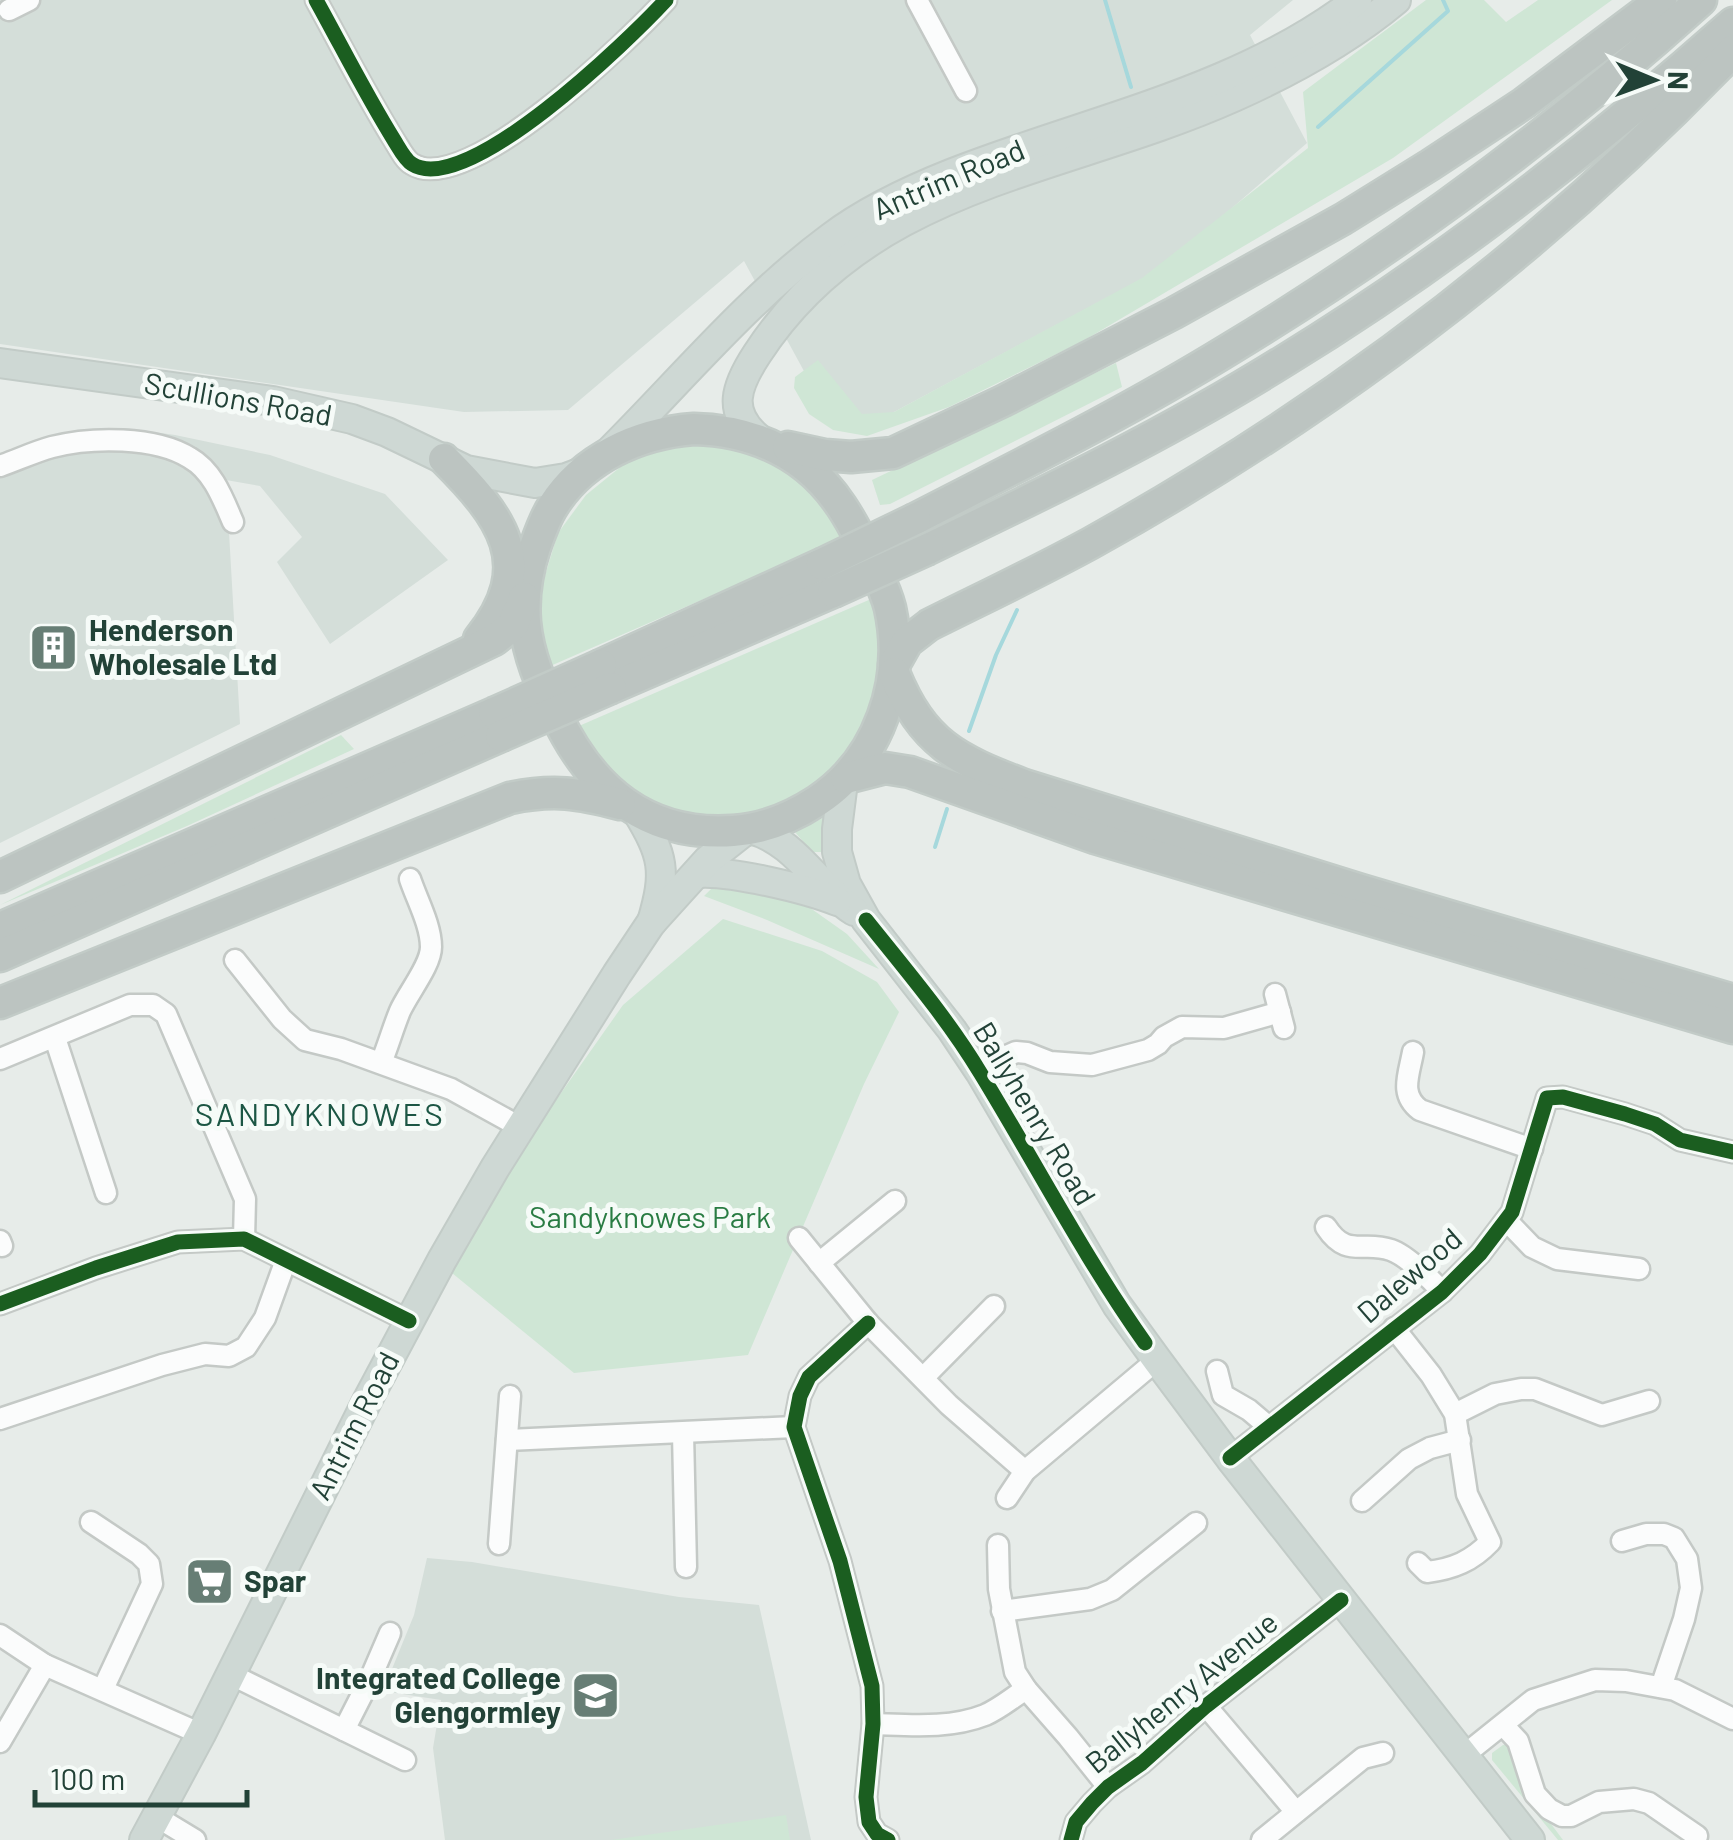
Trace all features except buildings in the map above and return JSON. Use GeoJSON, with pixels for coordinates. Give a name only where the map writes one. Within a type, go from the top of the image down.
{"type":"FeatureCollection","features":[{"type":"Feature","properties":{"kind":"highway"},"geometry":{"type":"LineString","coordinates":[[632,808],[594,777],[573,748],[533,662],[525,618],[533,554],[550,510],[564,490],[593,464],[637,440],[674,430],[715,430],[826,455],[870,456],[911,446],[1174,314],[1343,220],[1524,102],[1661,0]]}},
{"type":"Feature","properties":{"kind":"highway"},"geometry":{"type":"LineString","coordinates":[[827,578],[915,519],[1226,352],[1334,283],[1433,217],[1541,135],[1702,0]]}},
{"type":"Feature","properties":{"kind":"highway"},"geometry":{"type":"LineString","coordinates":[[0,928],[498,724],[827,578],[928,549],[1046,493],[1284,361],[1421,271],[1658,90],[1733,23]]}},
{"type":"Feature","properties":{"kind":"highway"},"geometry":{"type":"LineString","coordinates":[[845,780],[878,730],[894,669],[907,642],[929,625],[1090,544],[1296,419],[1378,361],[1545,230],[1733,52]]}},
{"type":"Feature","properties":{"kind":"highway"},"geometry":{"type":"LineString","coordinates":[[762,441],[808,468],[846,510],[884,590],[893,625],[894,669],[918,721],[950,752],[1043,791],[1733,1000]]}},
{"type":"Feature","properties":{"kind":"highway"},"geometry":{"type":"LineString","coordinates":[[455,465],[492,511],[507,546],[510,565],[499,608],[468,652]]}},
{"type":"Feature","properties":{"kind":"highway"},"geometry":{"type":"LineString","coordinates":[[0,877],[502,635],[513,626],[526,591]]}},
{"type":"Feature","properties":{"kind":"highway"},"geometry":{"type":"LineString","coordinates":[[0,956],[498,724]]}},
{"type":"Feature","properties":{"kind":"highway"},"geometry":{"type":"LineString","coordinates":[[0,1003],[510,798],[573,792],[632,808],[675,826],[749,830],[789,818],[845,780],[885,768],[910,772],[1095,838],[1733,1028]]}},
{"type":"Feature","properties":{"kind":"main road","name":"Antrim Road"},"geometry":{"type":"LineString","coordinates":[[593,464],[773,284],[853,222],[953,172],[1212,81],[1290,44],[1357,0]]}},
{"type":"Feature","properties":{"kind":"main road","name":"Antrim Road"},"geometry":{"type":"LineString","coordinates":[[762,441],[741,422],[737,408],[740,385],[752,362],[786,312],[868,240],[964,194],[1247,92],[1320,54],[1396,0]]}},
{"type":"Feature","properties":{"kind":"main road","name":"Scullions Road"},"geometry":{"type":"LineString","coordinates":[[0,363],[315,410],[387,432],[455,465],[535,484],[566,478],[593,464]]}},
{"type":"Feature","properties":{"kind":"main road","name":"Scullions Road"},"geometry":{"type":"LineString","coordinates":[[455,465],[494,500],[514,540],[526,591]]}},
{"type":"Feature","properties":{"kind":"main road","name":"Ballyhenry Road"},"geometry":{"type":"LineString","coordinates":[[845,780],[837,852],[846,884],[866,920],[980,1072],[1089,1259],[1157,1360],[1530,1840]]}},
{"type":"Feature","properties":{"kind":"main road","name":"Antrim Road"},"geometry":{"type":"LineString","coordinates":[[632,808],[656,846],[661,863],[662,878],[651,923]]}},
{"type":"Feature","properties":{"kind":"main road","name":"Antrim Road"},"geometry":{"type":"LineString","coordinates":[[151,1828],[442,1260],[520,1127],[651,923],[708,860],[749,830]]}},
{"type":"Feature","properties":{"kind":"main road","name":"Ballyhenry Road"},"geometry":{"type":"LineString","coordinates":[[749,830],[784,844],[840,902],[866,920]]}},
{"type":"Feature","properties":{"kind":"main road"},"geometry":{"type":"LineString","coordinates":[[698,873],[756,881],[840,902]]}},
{"type":"Feature","properties":{"kind":"street"},"geometry":{"type":"LineString","coordinates":[[9,10],[29,0]]}},
{"type":"Feature","properties":{"kind":"street"},"geometry":{"type":"LineString","coordinates":[[316,0],[401,150],[410,163],[425,170],[450,168],[536,118],[607,60],[666,0]]}},
{"type":"Feature","properties":{"kind":"street"},"geometry":{"type":"LineString","coordinates":[[917,0],[966,91]]}},
{"type":"Feature","properties":{"kind":"street"},"geometry":{"type":"LineString","coordinates":[[0,466],[52,447],[79,442],[137,442],[168,448],[193,459],[214,482],[232,522]]}},
{"type":"Feature","properties":{"kind":"street"},"geometry":{"type":"LineString","coordinates":[[381,1063],[431,947],[410,879]]}},
{"type":"Feature","properties":{"kind":"street"},"geometry":{"type":"LineString","coordinates":[[235,960],[271,1007],[305,1040],[341,1048],[450,1089],[520,1127]]}},
{"type":"Feature","properties":{"kind":"street"},"geometry":{"type":"LineString","coordinates":[[0,1059],[130,1005],[153,1005],[166,1014],[245,1198],[244,1238]]}},
{"type":"Feature","properties":{"kind":"street"},"geometry":{"type":"LineString","coordinates":[[980,1072],[1016,1052],[1050,1062],[1092,1065],[1148,1050],[1182,1027],[1224,1028],[1280,1012]]}},
{"type":"Feature","properties":{"kind":"street"},"geometry":{"type":"LineString","coordinates":[[55,1038],[106,1193]]}},
{"type":"Feature","properties":{"kind":"street"},"geometry":{"type":"LineString","coordinates":[[1412,1052],[1406,1090],[1409,1102],[1420,1110],[1532,1150]]}},
{"type":"Feature","properties":{"kind":"street","name":"Dalewood"},"geometry":{"type":"LineString","coordinates":[[1230,1458],[1442,1292],[1480,1254],[1512,1212],[1547,1098],[1555,1096],[1655,1124],[1680,1140],[1733,1152]]}},
{"type":"Feature","properties":{"kind":"street"},"geometry":{"type":"LineString","coordinates":[[819,1263],[895,1201]]}},
{"type":"Feature","properties":{"kind":"street"},"geometry":{"type":"LineString","coordinates":[[1507,1221],[1532,1247],[1557,1259],[1640,1269]]}},
{"type":"Feature","properties":{"kind":"street"},"geometry":{"type":"LineString","coordinates":[[1326,1227],[1334,1240],[1346,1246],[1394,1250],[1442,1292]]}},
{"type":"Feature","properties":{"kind":"street"},"geometry":{"type":"LineString","coordinates":[[0,1304],[178,1242],[244,1238],[410,1321]]}},
{"type":"Feature","properties":{"kind":"street"},"geometry":{"type":"LineString","coordinates":[[799,1238],[868,1323],[949,1405],[1025,1471]]}},
{"type":"Feature","properties":{"kind":"street"},"geometry":{"type":"LineString","coordinates":[[0,1419],[162,1365],[205,1354],[229,1356],[246,1347],[265,1318],[286,1260]]}},
{"type":"Feature","properties":{"kind":"street"},"geometry":{"type":"LineString","coordinates":[[923,1378],[994,1306]]}},
{"type":"Feature","properties":{"kind":"street"},"geometry":{"type":"LineString","coordinates":[[868,1323],[809,1377],[800,1396],[794,1427],[840,1561],[872,1686],[873,1724],[866,1797],[869,1822],[877,1834],[888,1840]]}},
{"type":"Feature","properties":{"kind":"street"},"geometry":{"type":"LineString","coordinates":[[1394,1328],[1431,1374],[1454,1414],[1467,1494],[1490,1542],[1476,1556],[1446,1570],[1427,1572],[1418,1563]]}},
{"type":"Feature","properties":{"kind":"street"},"geometry":{"type":"LineString","coordinates":[[1008,1498],[1025,1471],[1157,1360]]}},
{"type":"Feature","properties":{"kind":"street"},"geometry":{"type":"LineString","coordinates":[[1217,1371],[1222,1394],[1250,1410],[1268,1427]]}},
{"type":"Feature","properties":{"kind":"street"},"geometry":{"type":"LineString","coordinates":[[1454,1414],[1496,1394],[1521,1389],[1536,1389],[1602,1415],[1649,1401]]}},
{"type":"Feature","properties":{"kind":"street"},"geometry":{"type":"LineString","coordinates":[[499,1544],[510,1396]]}},
{"type":"Feature","properties":{"kind":"street"},"geometry":{"type":"LineString","coordinates":[[506,1440],[794,1427]]}},
{"type":"Feature","properties":{"kind":"street"},"geometry":{"type":"LineString","coordinates":[[683,1433],[686,1567]]}},
{"type":"Feature","properties":{"kind":"street"},"geometry":{"type":"LineString","coordinates":[[1362,1501],[1408,1460],[1430,1448],[1460,1440]]}},
{"type":"Feature","properties":{"kind":"street"},"geometry":{"type":"LineString","coordinates":[[92,1522],[149,1564],[152,1584],[103,1689]]}},
{"type":"Feature","properties":{"kind":"street"},"geometry":{"type":"LineString","coordinates":[[1002,1611],[1090,1599],[1112,1590],[1196,1523]]}},
{"type":"Feature","properties":{"kind":"street"},"geometry":{"type":"LineString","coordinates":[[1622,1541],[1664,1534],[1674,1538],[1687,1559],[1691,1588],[1661,1687]]}},
{"type":"Feature","properties":{"kind":"street"},"geometry":{"type":"LineString","coordinates":[[998,1546],[999,1590],[1015,1672],[1108,1788]]}},
{"type":"Feature","properties":{"kind":"street","name":"Ballyhenry Avenue"},"geometry":{"type":"LineString","coordinates":[[1071,1840],[1076,1822],[1108,1788],[1340,1600]]}},
{"type":"Feature","properties":{"kind":"street"},"geometry":{"type":"LineString","coordinates":[[344,1730],[390,1633]]}},
{"type":"Feature","properties":{"kind":"street"},"geometry":{"type":"LineString","coordinates":[[0,1636],[45,1665],[201,1734]]}},
{"type":"Feature","properties":{"kind":"street"},"geometry":{"type":"LineString","coordinates":[[0,1742],[45,1665]]}},
{"type":"Feature","properties":{"kind":"street"},"geometry":{"type":"LineString","coordinates":[[230,1674],[405,1760]]}},
{"type":"Feature","properties":{"kind":"street"},"geometry":{"type":"LineString","coordinates":[[1464,1756],[1533,1700],[1595,1680],[1675,1690],[1733,1718]]}},
{"type":"Feature","properties":{"kind":"street"},"geometry":{"type":"LineString","coordinates":[[873,1724],[956,1722],[984,1715],[1026,1689]]}},
{"type":"Feature","properties":{"kind":"street"},"geometry":{"type":"LineString","coordinates":[[1206,1706],[1296,1812]]}},
{"type":"Feature","properties":{"kind":"street"},"geometry":{"type":"LineString","coordinates":[[1503,1725],[1518,1741],[1535,1794],[1549,1810],[1571,1816],[1599,1802],[1634,1799],[1649,1804],[1697,1836]]}},
{"type":"Feature","properties":{"kind":"street"},"geometry":{"type":"LineString","coordinates":[[1262,1840],[1363,1758],[1383,1753]]}},
{"type":"Feature","properties":{"kind":"street"},"geometry":{"type":"LineString","coordinates":[[151,1828],[194,1840]]}},
{"type":"Feature","properties":{"kind":"shaded area"},"geometry":{"type":"Polygon","coordinates":[[[0,0],[1293,0],[1250,35],[1307,143],[1164,267],[866,427],[817,395],[744,261],[568,410],[464,412],[0,344],[0,0]]]}},
{"type":"Feature","properties":{"kind":"shaded area"},"geometry":{"type":"Polygon","coordinates":[[[126,428],[270,455],[385,494],[448,560],[330,644],[277,562],[302,537],[260,486],[226,480],[240,724],[0,843],[0,454],[77,430],[126,428]]]}},
{"type":"Feature","properties":{"kind":"shaded area","name":"Integrated College Glengormley"},"geometry":{"type":"Polygon","coordinates":[[[427,1558],[679,1597],[759,1605],[811,1840],[445,1840],[433,1748],[441,1700],[383,1691],[414,1615],[427,1558]]]}},
{"type":"Feature","properties":{"kind":"green space"},"geometry":{"type":"Polygon","coordinates":[[[1426,0],[1484,0],[1506,22],[1538,0],[1612,0],[1393,158],[1083,341],[949,407],[867,436],[833,430],[809,414],[794,388],[795,377],[818,360],[862,414],[894,412],[1142,278],[1308,148],[1303,92],[1426,0]]]}},
{"type":"Feature","properties":{"kind":"green space"},"geometry":{"type":"Polygon","coordinates":[[[1116,363],[1122,387],[890,504],[880,505],[872,480],[1116,363]]]}},
{"type":"Feature","properties":{"kind":"green space"},"geometry":{"type":"Polygon","coordinates":[[[672,444],[728,445],[771,460],[807,483],[846,537],[548,667],[539,620],[542,585],[558,533],[586,495],[629,460],[672,444]]]}},
{"type":"Feature","properties":{"kind":"green space"},"geometry":{"type":"Polygon","coordinates":[[[871,599],[881,626],[883,664],[857,749],[820,790],[778,811],[724,818],[677,813],[628,789],[600,767],[572,729],[871,599]]]}},
{"type":"Feature","properties":{"kind":"green space"},"geometry":{"type":"Polygon","coordinates":[[[341,735],[354,749],[187,826],[0,905],[341,735]]]}},
{"type":"Feature","properties":{"kind":"green space"},"geometry":{"type":"Polygon","coordinates":[[[825,817],[824,852],[812,852],[795,832],[825,817]]]}},
{"type":"Feature","properties":{"kind":"green space"},"geometry":{"type":"Polygon","coordinates":[[[716,884],[799,900],[847,934],[879,969],[704,896],[716,884]]]}},
{"type":"Feature","properties":{"kind":"green space","name":"Sandyknowes Park"},"geometry":{"type":"Polygon","coordinates":[[[723,919],[822,951],[877,982],[899,1012],[864,1084],[748,1355],[574,1373],[452,1273],[530,1137],[623,1005],[723,919]]]}},
{"type":"Feature","properties":{"kind":"green space"},"geometry":{"type":"Polygon","coordinates":[[[1509,1743],[1520,1782],[1563,1840],[1558,1840],[1492,1760],[1492,1753],[1509,1743]]]}},
{"type":"Feature","properties":{"kind":"green space"},"geometry":{"type":"Polygon","coordinates":[[[786,1815],[790,1840],[611,1840],[786,1815]]]}},
{"type":"Feature","properties":{"kind":"waterway"},"geometry":{"type":"LineString","coordinates":[[1105,0],[1131,87]]}},
{"type":"Feature","properties":{"kind":"waterway"},"geometry":{"type":"LineString","coordinates":[[1318,127],[1448,11],[1443,0]]}},
{"type":"Feature","properties":{"kind":"waterway"},"geometry":{"type":"LineString","coordinates":[[969,731],[1017,610]]}},
{"type":"Feature","properties":{"kind":"waterway"},"geometry":{"type":"LineString","coordinates":[[935,847],[947,809]]}},
{"type":"Feature","properties":{"kind":"cycle path"},"geometry":{"type":"LineString","coordinates":[[316,0],[405,157],[412,164],[437,169],[469,159],[546,110],[666,0]]}},
{"type":"Feature","properties":{"kind":"cycle path"},"geometry":{"type":"LineString","coordinates":[[866,920],[968,1054],[1145,1343]]}},
{"type":"Feature","properties":{"kind":"cycle path"},"geometry":{"type":"LineString","coordinates":[[1230,1458],[1442,1292],[1480,1254],[1512,1212],[1547,1098],[1563,1097],[1625,1114],[1655,1124],[1680,1140],[1733,1152]]}},
{"type":"Feature","properties":{"kind":"cycle path"},"geometry":{"type":"LineString","coordinates":[[0,1304],[178,1242],[244,1239],[409,1321]]}},
{"type":"Feature","properties":{"kind":"cycle path"},"geometry":{"type":"LineString","coordinates":[[868,1323],[809,1377],[800,1396],[794,1427],[840,1561],[872,1686],[873,1724],[866,1797],[869,1822],[877,1834],[888,1840]]}},
{"type":"Feature","properties":{"kind":"cycle path"},"geometry":{"type":"LineString","coordinates":[[1071,1840],[1076,1822],[1108,1787],[1341,1600]]}},
{"type":"Feature","properties":{"kind":"place","name":"Henderson Wholesale Ltd"},"geometry":{"type":"Point","coordinates":[54,648]}},
{"type":"Feature","properties":{"kind":"place","name":"Spar"},"geometry":{"type":"Point","coordinates":[209,1582]}},
{"type":"Feature","properties":{"kind":"place","name":"Integrated College Glengormley"},"geometry":{"type":"Point","coordinates":[596,1696]}},
{"type":"Feature","properties":{"kind":"district","name":"SANDYKNOWES"},"geometry":{"type":"Point","coordinates":[320,1115]}}]}
